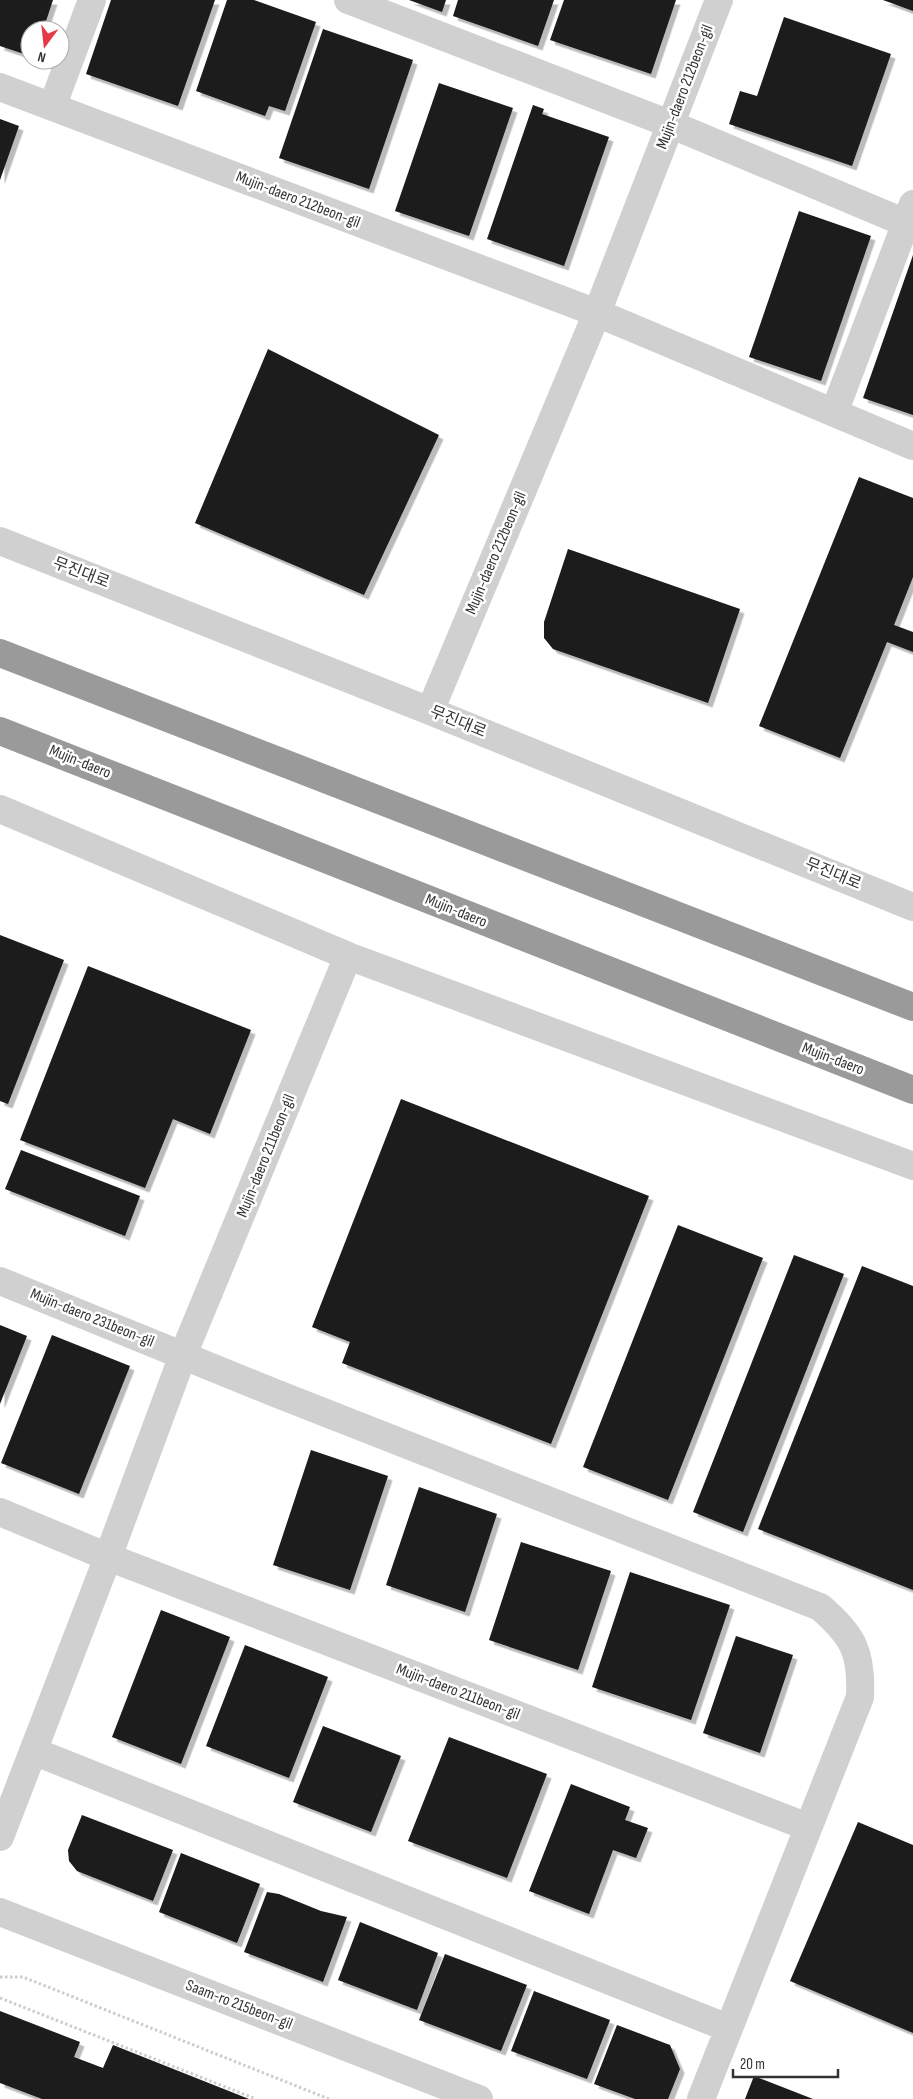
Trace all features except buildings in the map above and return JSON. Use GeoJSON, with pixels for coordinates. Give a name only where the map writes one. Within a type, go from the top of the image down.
{"type":"FeatureCollection","features":[{"type":"Feature","properties":{"kind":"highway"},"geometry":{"type":"LineString","coordinates":[[0,653],[913,1007]]}},
{"type":"Feature","properties":{"kind":"highway","name":"Mujin-daero"},"geometry":{"type":"LineString","coordinates":[[0,731],[913,1090]]}},
{"type":"Feature","properties":{"kind":"street"},"geometry":{"type":"LineString","coordinates":[[52,107],[92,0]]}},
{"type":"Feature","properties":{"kind":"street"},"geometry":{"type":"LineString","coordinates":[[348,0],[910,218],[834,413]]}},
{"type":"Feature","properties":{"kind":"street","name":"Mujin-daero 212beon-gil"},"geometry":{"type":"LineString","coordinates":[[430,711],[597,313],[719,0]]}},
{"type":"Feature","properties":{"kind":"street","name":"Mujin-daero 212beon-gil"},"geometry":{"type":"LineString","coordinates":[[0,87],[597,313],[913,446]]}},
{"type":"Feature","properties":{"kind":"street","name":"무진대로"},"geometry":{"type":"LineString","coordinates":[[0,541],[430,711],[913,907]]}},
{"type":"Feature","properties":{"kind":"street"},"geometry":{"type":"LineString","coordinates":[[0,809],[348,956],[913,1166]]}},
{"type":"Feature","properties":{"kind":"street","name":"Mujin-daero 211beon-gil"},"geometry":{"type":"LineString","coordinates":[[0,1837],[183,1356],[348,956]]}},
{"type":"Feature","properties":{"kind":"street","name":"Mujin-daero 231beon-gil"},"geometry":{"type":"LineString","coordinates":[[0,1281],[183,1356]]}},
{"type":"Feature","properties":{"kind":"street"},"geometry":{"type":"LineString","coordinates":[[183,1356],[820,1607],[840,1624],[854,1646],[861,1671],[860,1697],[701,2099]]}},
{"type":"Feature","properties":{"kind":"street"},"geometry":{"type":"LineString","coordinates":[[0,1512],[108,1557]]}},
{"type":"Feature","properties":{"kind":"street","name":"Mujin-daero 211beon-gil"},"geometry":{"type":"LineString","coordinates":[[108,1557],[808,1827]]}},
{"type":"Feature","properties":{"kind":"street"},"geometry":{"type":"LineString","coordinates":[[33,1751],[728,2028]]}},
{"type":"Feature","properties":{"kind":"street","name":"Saam-ro 215beon-gil"},"geometry":{"type":"LineString","coordinates":[[0,1912],[479,2099]]}},
{"type":"Feature","properties":{"kind":"path"},"geometry":{"type":"LineString","coordinates":[[0,1977],[23,1977],[329,2099]]}},
{"type":"Feature","properties":{"kind":"path"},"geometry":{"type":"LineString","coordinates":[[0,1998],[256,2099]]}}]}
